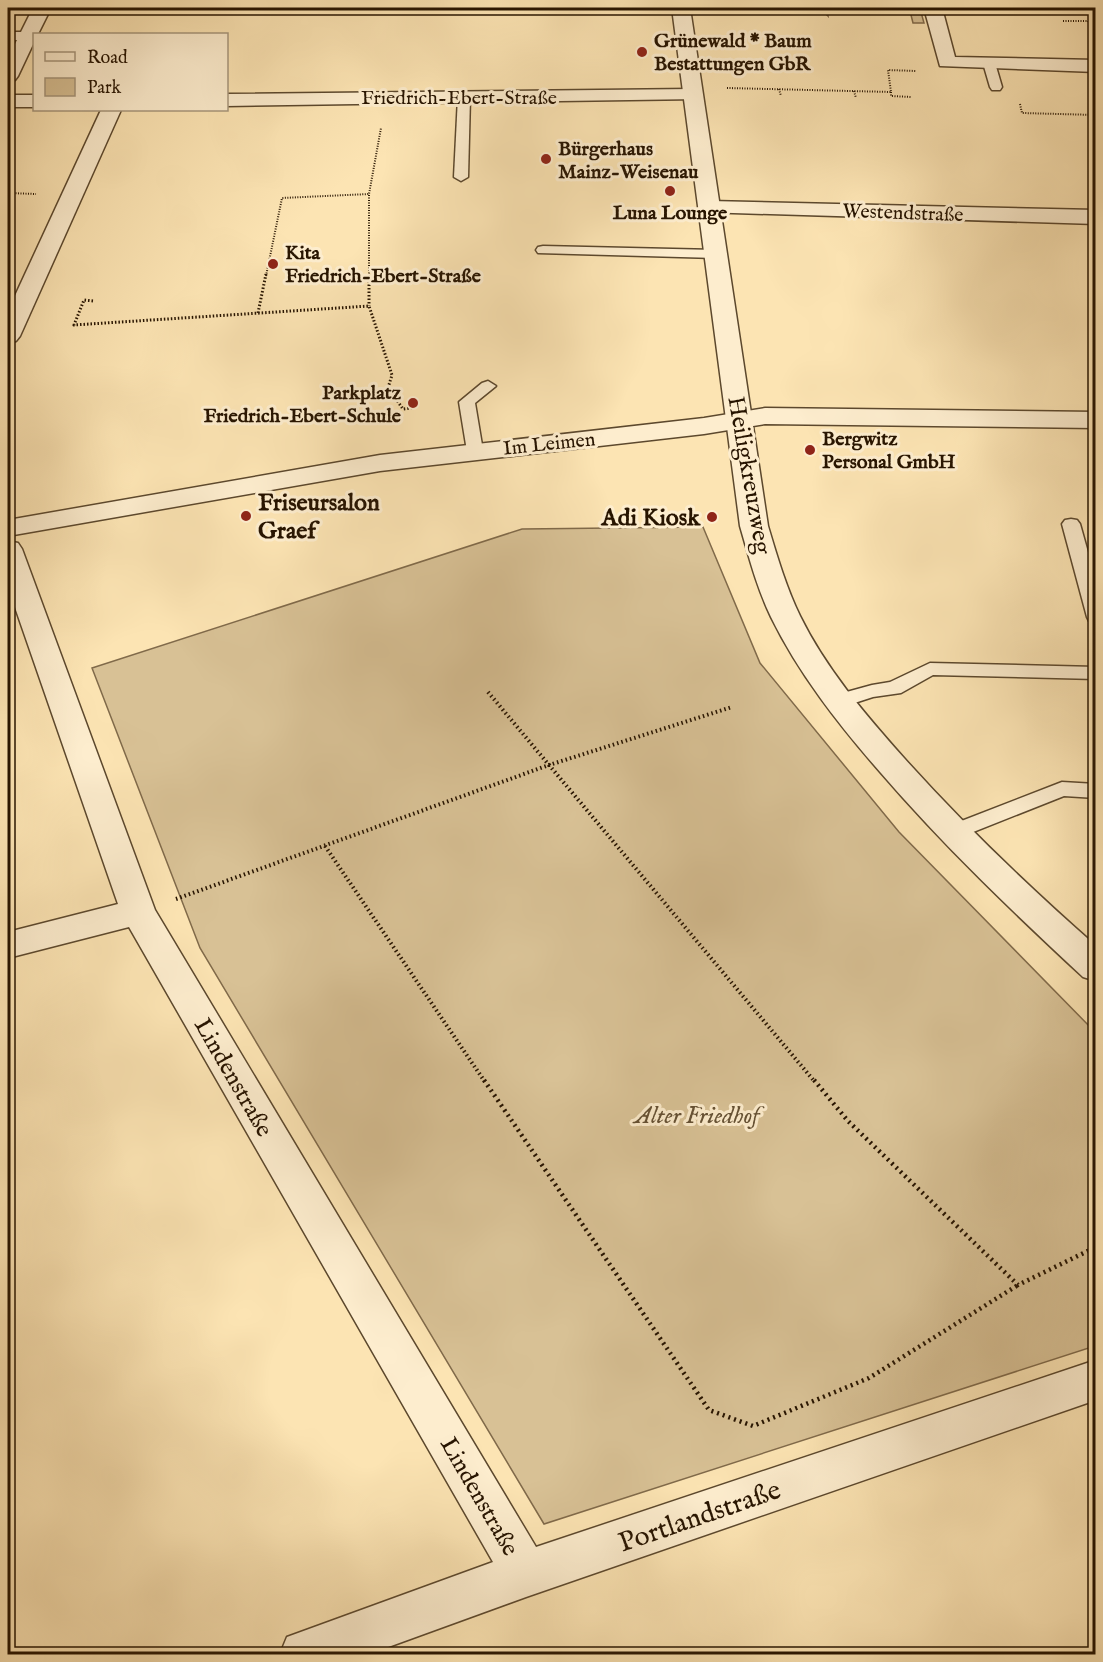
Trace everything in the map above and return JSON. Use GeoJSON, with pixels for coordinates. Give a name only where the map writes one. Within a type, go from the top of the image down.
{"type":"FeatureCollection","features":[{"type":"Feature","properties":{"kind":"street"},"geometry":{"type":"LineString","coordinates":[[8,76],[42,8]]}},
{"type":"Feature","properties":{"kind":"street","name":"Heiligkreuzweg"},"geometry":{"type":"LineString","coordinates":[[681,8],[705,91],[710,207],[716,254],[754,526],[773,587],[804,651],[865,737],[953,832],[1095,967]]}},
{"type":"Feature","properties":{"kind":"street"},"geometry":{"type":"LineString","coordinates":[[933,8],[947,62],[1095,66]]}},
{"type":"Feature","properties":{"kind":"street","name":"Friedrich-Ebert-Straße"},"geometry":{"type":"LineString","coordinates":[[228,100],[705,91]]}},
{"type":"Feature","properties":{"kind":"street"},"geometry":{"type":"LineString","coordinates":[[8,101],[33,101]]}},
{"type":"Feature","properties":{"kind":"street"},"geometry":{"type":"LineString","coordinates":[[8,336],[111,111]]}},
{"type":"Feature","properties":{"kind":"street","name":"Westendstraße"},"geometry":{"type":"LineString","coordinates":[[710,207],[1095,217]]}},
{"type":"Feature","properties":{"kind":"street","name":"Im Leimen"},"geometry":{"type":"LineString","coordinates":[[8,528],[381,463],[475,450],[739,421],[765,416],[1095,420]]}},
{"type":"Feature","properties":{"kind":"street","name":"Lindenstraße"},"geometry":{"type":"LineString","coordinates":[[8,549],[138,912],[526,1575]]}},
{"type":"Feature","properties":{"kind":"street"},"geometry":{"type":"LineString","coordinates":[[8,945],[138,912]]}},
{"type":"Feature","properties":{"kind":"street","name":"Portlandstraße"},"geometry":{"type":"LineString","coordinates":[[304,1654],[526,1575],[1095,1380]]}},
{"type":"Feature","properties":{"kind":"lane"},"geometry":{"type":"LineString","coordinates":[[8,36],[28,36]]}},
{"type":"Feature","properties":{"kind":"lane"},"geometry":{"type":"LineString","coordinates":[[996,87],[998,63]]}},
{"type":"Feature","properties":{"kind":"lane"},"geometry":{"type":"LineString","coordinates":[[461,177],[464,97]]}},
{"type":"Feature","properties":{"kind":"lane"},"geometry":{"type":"LineString","coordinates":[[543,250],[716,254]]}},
{"type":"Feature","properties":{"kind":"lane"},"geometry":{"type":"LineString","coordinates":[[475,450],[467,402],[488,386]]}},
{"type":"Feature","properties":{"kind":"lane"},"geometry":{"type":"LineString","coordinates":[[1071,524],[1095,617]]}},
{"type":"Feature","properties":{"kind":"lane"},"geometry":{"type":"LineString","coordinates":[[839,701],[872,691],[894,688],[930,669],[1095,673]]}},
{"type":"Feature","properties":{"kind":"lane"},"geometry":{"type":"LineString","coordinates":[[953,832],[1062,789],[1095,791]]}},
{"type":"Feature","properties":{"kind":"path"},"geometry":{"type":"LineString","coordinates":[[1062,21],[1088,21],[1095,42]]}},
{"type":"Feature","properties":{"kind":"path"},"geometry":{"type":"LineString","coordinates":[[911,97],[891,96],[888,70],[950,72],[947,62]]}},
{"type":"Feature","properties":{"kind":"path"},"geometry":{"type":"LineString","coordinates":[[998,63],[1022,113],[1095,115]]}},
{"type":"Feature","properties":{"kind":"path"},"geometry":{"type":"LineString","coordinates":[[705,91],[779,89],[891,92]]}},
{"type":"Feature","properties":{"kind":"path"},"geometry":{"type":"LineString","coordinates":[[779,89],[781,96]]}},
{"type":"Feature","properties":{"kind":"path"},"geometry":{"type":"LineString","coordinates":[[854,91],[856,98]]}},
{"type":"Feature","properties":{"kind":"path"},"geometry":{"type":"LineString","coordinates":[[384,98],[369,194],[369,306],[392,375],[388,388],[403,409],[417,407]]}},
{"type":"Feature","properties":{"kind":"path"},"geometry":{"type":"LineString","coordinates":[[258,313],[282,198],[369,194]]}},
{"type":"Feature","properties":{"kind":"path"},"geometry":{"type":"LineString","coordinates":[[93,301],[84,300],[74,325],[369,306]]}},
{"type":"Feature","properties":{"kind":"path"},"geometry":{"type":"LineString","coordinates":[[488,692],[848,1121],[1018,1285]]}},
{"type":"Feature","properties":{"kind":"path"},"geometry":{"type":"LineString","coordinates":[[138,912],[549,765],[732,707]]}},
{"type":"Feature","properties":{"kind":"path"},"geometry":{"type":"LineString","coordinates":[[325,846],[710,1410],[753,1426],[869,1378],[1018,1285],[1095,1247]]}},
{"type":"Feature","properties":{"kind":"green space"},"geometry":{"type":"Polygon","coordinates":[[[783,7],[806,8],[756,8],[783,7]]]}},
{"type":"Feature","properties":{"kind":"green space"},"geometry":{"type":"Polygon","coordinates":[[[806,8],[912,9],[921,12],[924,23],[913,23],[910,11],[827,9],[828,16],[806,8]]]}},
{"type":"Feature","properties":{"kind":"green space","name":"Alter Friedhof"},"geometry":{"type":"Polygon","coordinates":[[[703,527],[760,663],[899,832],[1095,1032],[1095,1346],[544,1524],[200,948],[92,668],[522,529],[703,527]]]}},
{"type":"Feature","properties":{"kind":"place","name":"Grünewald * Baum Bestattungen GbR"},"geometry":{"type":"Point","coordinates":[642,52]}},
{"type":"Feature","properties":{"kind":"place","name":"Bürgerhaus Mainz-Weisenau"},"geometry":{"type":"Point","coordinates":[546,159]}},
{"type":"Feature","properties":{"kind":"place","name":"Luna Lounge"},"geometry":{"type":"Point","coordinates":[670,191]}},
{"type":"Feature","properties":{"kind":"place","name":"Kita Friedrich-Ebert-Straße"},"geometry":{"type":"Point","coordinates":[273,264]}},
{"type":"Feature","properties":{"kind":"place","name":"Parkplatz Friedrich-Ebert-Schule"},"geometry":{"type":"Point","coordinates":[413,403]}},
{"type":"Feature","properties":{"kind":"place","name":"Bergwitz Personal GmbH"},"geometry":{"type":"Point","coordinates":[810,450]}},
{"type":"Feature","properties":{"kind":"place","name":"Friseursalon Graef"},"geometry":{"type":"Point","coordinates":[246,516]}},
{"type":"Feature","properties":{"kind":"place","name":"Adi Kiosk"},"geometry":{"type":"Point","coordinates":[712,517]}}]}
